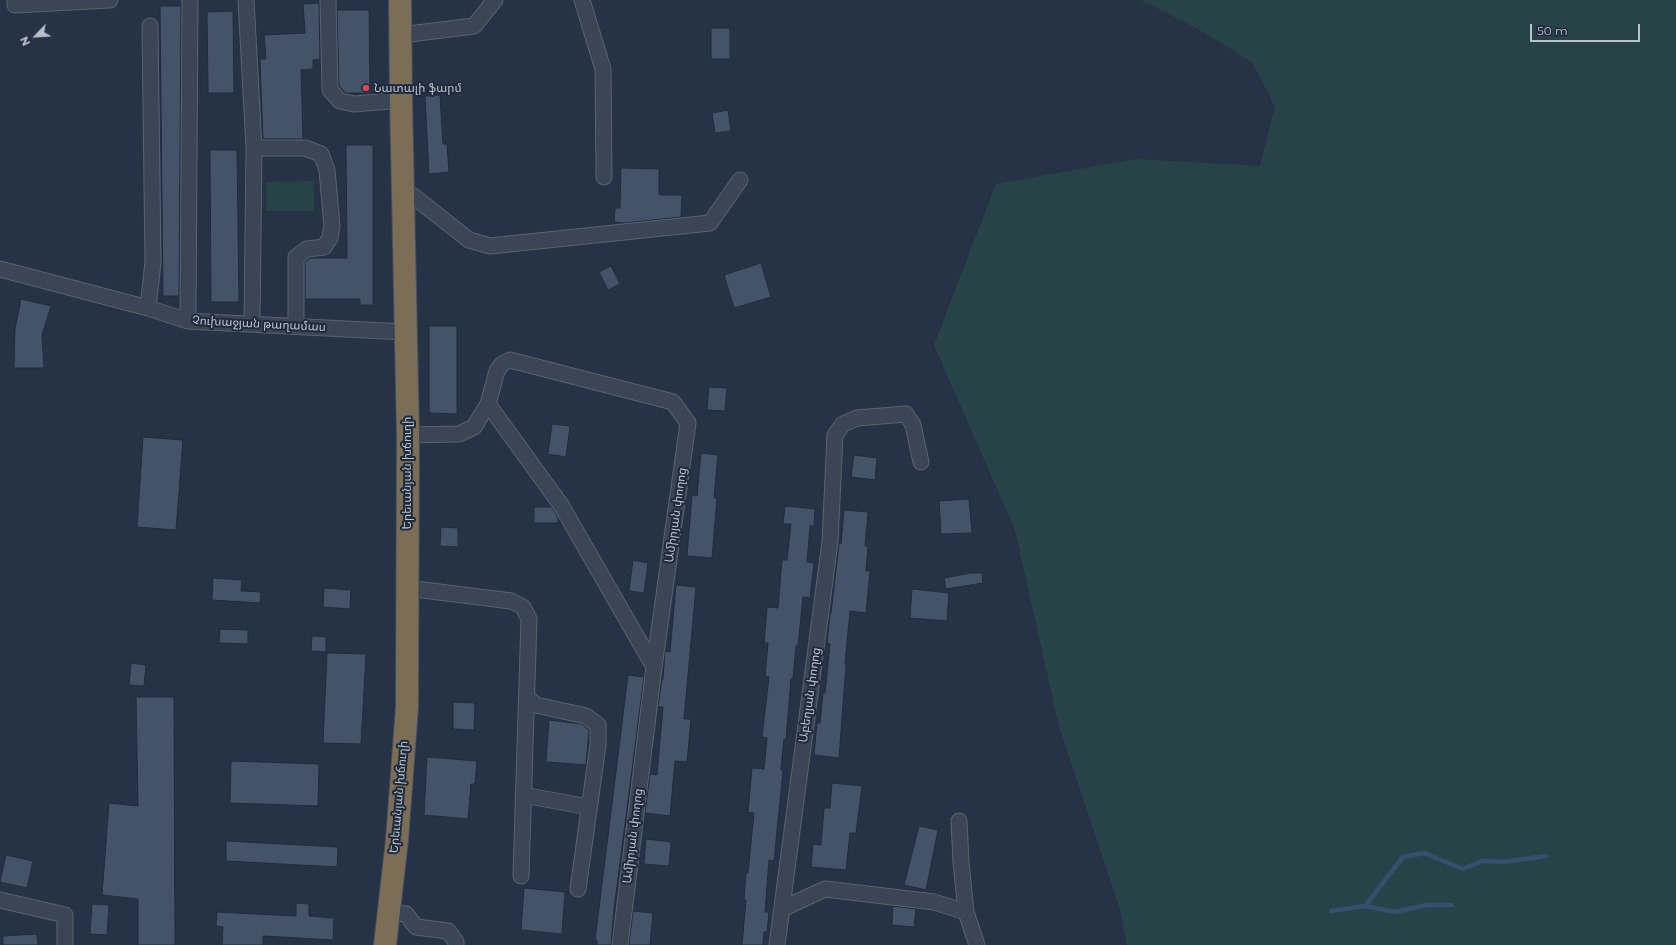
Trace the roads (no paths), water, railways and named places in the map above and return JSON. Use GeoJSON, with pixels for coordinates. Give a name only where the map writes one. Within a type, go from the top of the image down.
{"type":"FeatureCollection","features":[{"type":"Feature","properties":{"kind":"highway","name":"Երեւանյան խճուղի"},"geometry":{"type":"LineString","coordinates":[[385,945],[397,840],[407,707],[408,435],[400,0]]}},
{"type":"Feature","properties":{"kind":"street"},"geometry":{"type":"LineString","coordinates":[[15,0],[15,5],[110,0]]}},
{"type":"Feature","properties":{"kind":"street"},"geometry":{"type":"LineString","coordinates":[[188,321],[190,0]]}},
{"type":"Feature","properties":{"kind":"street"},"geometry":{"type":"LineString","coordinates":[[246,0],[254,148],[252,324]]}},
{"type":"Feature","properties":{"kind":"street"},"geometry":{"type":"LineString","coordinates":[[328,0],[330,90],[340,101],[354,104],[401,100]]}},
{"type":"Feature","properties":{"kind":"street"},"geometry":{"type":"LineString","coordinates":[[401,35],[474,26],[495,0]]}},
{"type":"Feature","properties":{"kind":"street"},"geometry":{"type":"LineString","coordinates":[[582,0],[603,69],[604,177]]}},
{"type":"Feature","properties":{"kind":"street"},"geometry":{"type":"LineString","coordinates":[[148,308],[153,262],[150,26]]}},
{"type":"Feature","properties":{"kind":"street"},"geometry":{"type":"LineString","coordinates":[[254,148],[305,148],[321,154],[327,170],[332,226],[330,238],[324,247],[307,249],[296,256],[296,326]]}},
{"type":"Feature","properties":{"kind":"street"},"geometry":{"type":"LineString","coordinates":[[403,188],[469,240],[490,246],[710,223],[740,180]]}},
{"type":"Feature","properties":{"kind":"street","name":"Չուխաջյան թաղամաս"},"geometry":{"type":"LineString","coordinates":[[0,269],[148,308],[188,321],[405,332]]}},
{"type":"Feature","properties":{"kind":"street","name":"Ամիրյան փողոց"},"geometry":{"type":"LineString","coordinates":[[408,435],[459,434],[474,427],[488,404],[497,371],[502,364],[510,360],[673,402],[688,423],[654,667],[620,945]]}},
{"type":"Feature","properties":{"kind":"street"},"geometry":{"type":"LineString","coordinates":[[488,404],[562,505],[654,667]]}},
{"type":"Feature","properties":{"kind":"street","name":"Աբեղյան փողոց"},"geometry":{"type":"LineString","coordinates":[[777,945],[830,542],[836,445],[835,435],[844,424],[857,418],[906,414],[913,425],[921,462]]}},
{"type":"Feature","properties":{"kind":"street"},"geometry":{"type":"LineString","coordinates":[[407,588],[511,601],[523,607],[529,619],[521,876]]}},
{"type":"Feature","properties":{"kind":"street"},"geometry":{"type":"LineString","coordinates":[[527,697],[536,705],[586,716],[598,725],[598,745],[578,889]]}},
{"type":"Feature","properties":{"kind":"street"},"geometry":{"type":"LineString","coordinates":[[523,795],[590,807]]}},
{"type":"Feature","properties":{"kind":"street"},"geometry":{"type":"LineString","coordinates":[[959,821],[966,912],[977,945]]}},
{"type":"Feature","properties":{"kind":"street"},"geometry":{"type":"LineString","coordinates":[[782,909],[825,889],[934,902],[966,912]]}},
{"type":"Feature","properties":{"kind":"street"},"geometry":{"type":"LineString","coordinates":[[0,900],[65,915],[64,945]]}},
{"type":"Feature","properties":{"kind":"street"},"geometry":{"type":"LineString","coordinates":[[388,912],[406,914],[416,927],[448,931],[456,942],[456,945]]}},
{"type":"Feature","properties":{"kind":"waterway"},"geometry":{"type":"LineString","coordinates":[[1331,911],[1365,906],[1403,857],[1424,853],[1463,869],[1482,861],[1503,862],[1546,856]]}},
{"type":"Feature","properties":{"kind":"waterway"},"geometry":{"type":"LineString","coordinates":[[1365,906],[1395,912],[1427,905],[1451,905]]}},
{"type":"Feature","properties":{"kind":"place","name":"Նատալի ֆարմ"},"geometry":{"type":"Point","coordinates":[366,88]}}]}
